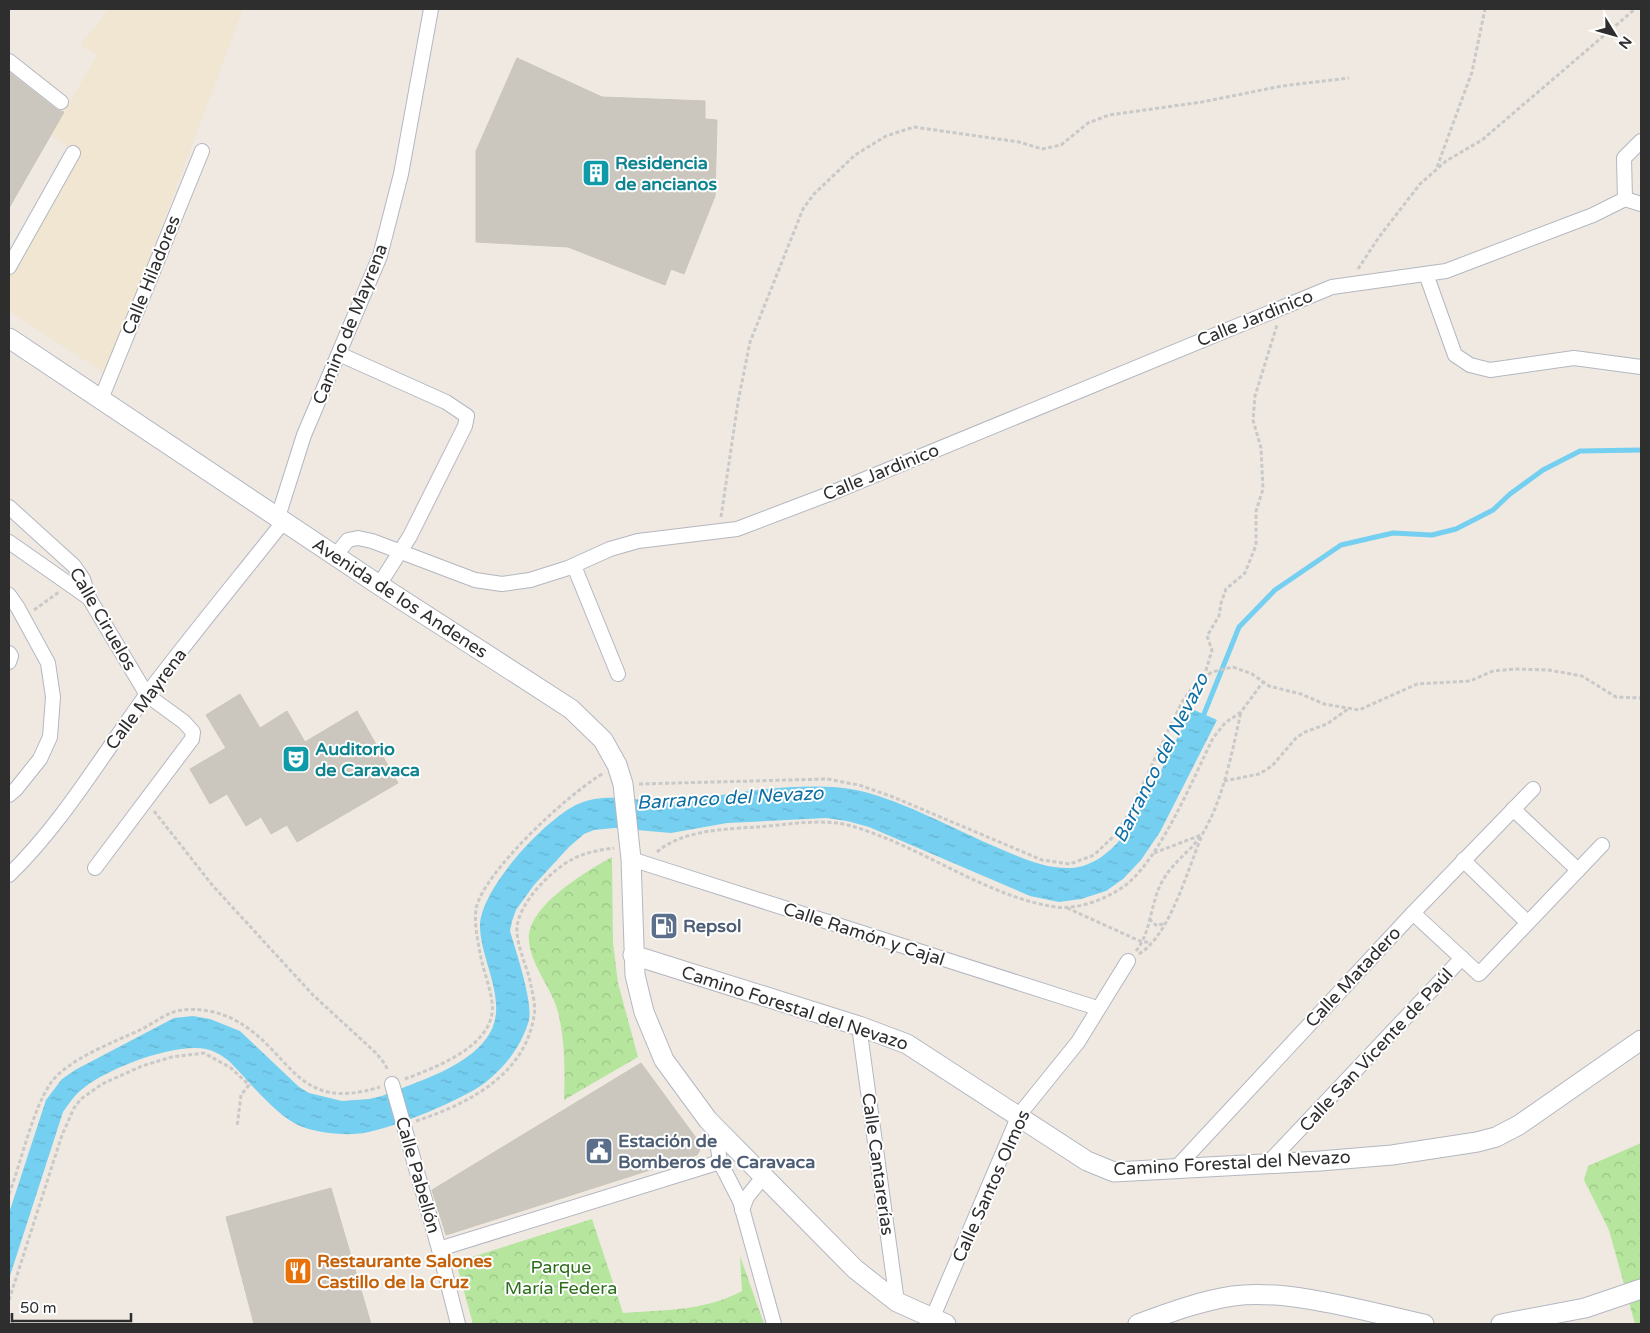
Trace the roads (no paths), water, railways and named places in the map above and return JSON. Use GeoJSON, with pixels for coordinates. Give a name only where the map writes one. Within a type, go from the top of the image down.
{"type":"FeatureCollection","features":[{"type":"Feature","properties":{"kind":"main road","name":"Avenida de los Andenes"},"geometry":{"type":"LineString","coordinates":[[9,338],[379,585],[571,709],[597,732],[617,765],[624,784],[636,856],[633,955],[639,997],[656,1043],[676,1078],[715,1127],[742,1156],[759,1180],[849,1262],[897,1302],[939,1321]]}},
{"type":"Feature","properties":{"kind":"main road","name":"Camino Forestal del Nevazo"},"geometry":{"type":"LineString","coordinates":[[633,955],[891,1037],[924,1053],[1087,1161],[1104,1169],[1127,1172],[1392,1155],[1461,1145],[1496,1137],[1520,1124],[1641,1040]]}},
{"type":"Feature","properties":{"kind":"main road"},"geometry":{"type":"LineString","coordinates":[[1501,1324],[1585,1308],[1641,1289]]}},
{"type":"Feature","properties":{"kind":"main road"},"geometry":{"type":"LineString","coordinates":[[1138,1324],[1176,1310],[1232,1296],[1262,1294],[1292,1297],[1404,1322],[1424,1324]]}},
{"type":"Feature","properties":{"kind":"street","name":"Camino de Mayrena"},"geometry":{"type":"LineString","coordinates":[[281,519],[304,435],[380,256],[401,174],[431,9]]}},
{"type":"Feature","properties":{"kind":"street"},"geometry":{"type":"LineString","coordinates":[[9,61],[61,102]]}},
{"type":"Feature","properties":{"kind":"street"},"geometry":{"type":"LineString","coordinates":[[1641,141],[1624,158],[1625,200],[1641,204]]}},
{"type":"Feature","properties":{"kind":"street","name":"Calle Hiladores"},"geometry":{"type":"LineString","coordinates":[[101,399],[202,151]]}},
{"type":"Feature","properties":{"kind":"street"},"geometry":{"type":"LineString","coordinates":[[9,267],[74,153]]}},
{"type":"Feature","properties":{"kind":"street","name":"Calle Jardinico"},"geometry":{"type":"LineString","coordinates":[[336,556],[351,538],[372,541],[475,580],[502,584],[530,580],[574,566],[610,549],[638,541],[719,533],[756,523],[1332,287],[1446,271],[1593,215],[1625,200]]}},
{"type":"Feature","properties":{"kind":"street"},"geometry":{"type":"LineString","coordinates":[[1426,274],[1455,355],[1470,365],[1490,370],[1574,358],[1641,367]]}},
{"type":"Feature","properties":{"kind":"street"},"geometry":{"type":"LineString","coordinates":[[339,354],[446,402],[467,416],[465,426],[401,551],[379,585]]}},
{"type":"Feature","properties":{"kind":"street","name":"Calle Ciruelos"},"geometry":{"type":"LineString","coordinates":[[9,507],[56,547],[80,574],[89,598],[147,695]]}},
{"type":"Feature","properties":{"kind":"street","name":"Calle Mayrena"},"geometry":{"type":"LineString","coordinates":[[9,875],[53,823],[147,695],[281,519]]}},
{"type":"Feature","properties":{"kind":"street"},"geometry":{"type":"LineString","coordinates":[[9,542],[89,598]]}},
{"type":"Feature","properties":{"kind":"street"},"geometry":{"type":"LineString","coordinates":[[574,566],[618,674]]}},
{"type":"Feature","properties":{"kind":"street"},"geometry":{"type":"LineString","coordinates":[[68,582],[76,583],[80,574]]}},
{"type":"Feature","properties":{"kind":"street"},"geometry":{"type":"LineString","coordinates":[[9,595],[48,663],[53,697],[50,737],[40,759],[9,795]]}},
{"type":"Feature","properties":{"kind":"street"},"geometry":{"type":"LineString","coordinates":[[9,653],[11,656],[9,662]]}},
{"type":"Feature","properties":{"kind":"street"},"geometry":{"type":"LineString","coordinates":[[95,868],[192,739],[193,732],[184,722],[147,695]]}},
{"type":"Feature","properties":{"kind":"street","name":"Calle Matadero"},"geometry":{"type":"LineString","coordinates":[[1176,1168],[1413,913],[1533,789]]}},
{"type":"Feature","properties":{"kind":"street"},"geometry":{"type":"LineString","coordinates":[[1513,808],[1578,870]]}},
{"type":"Feature","properties":{"kind":"street"},"geometry":{"type":"LineString","coordinates":[[1413,913],[1479,974],[1602,845]]}},
{"type":"Feature","properties":{"kind":"street","name":"Calle Ramón y Cajal"},"geometry":{"type":"LineString","coordinates":[[636,856],[1097,1008]]}},
{"type":"Feature","properties":{"kind":"street"},"geometry":{"type":"LineString","coordinates":[[1463,860],[1527,922]]}},
{"type":"Feature","properties":{"kind":"street","name":"Calle San Vicente de Paúl"},"geometry":{"type":"LineString","coordinates":[[1268,1164],[1462,958]]}},
{"type":"Feature","properties":{"kind":"street","name":"Calle Santos Olmos"},"geometry":{"type":"LineString","coordinates":[[939,1321],[1019,1115],[1078,1042],[1097,1008],[1128,961]]}},
{"type":"Feature","properties":{"kind":"street","name":"Calle Cantarerías"},"geometry":{"type":"LineString","coordinates":[[859,1026],[897,1302]]}},
{"type":"Feature","properties":{"kind":"street","name":"Calle Pabellón"},"geometry":{"type":"LineString","coordinates":[[392,1084],[439,1249],[458,1324]]}},
{"type":"Feature","properties":{"kind":"street"},"geometry":{"type":"LineString","coordinates":[[715,1127],[720,1162],[742,1210],[774,1324]]}},
{"type":"Feature","properties":{"kind":"street"},"geometry":{"type":"LineString","coordinates":[[720,1162],[721,1154],[728,1148],[733,1149],[742,1156]]}},
{"type":"Feature","properties":{"kind":"street"},"geometry":{"type":"LineString","coordinates":[[439,1249],[720,1162]]}},
{"type":"Feature","properties":{"kind":"street"},"geometry":{"type":"LineString","coordinates":[[730,1183],[746,1188],[759,1180]]}},
{"type":"Feature","properties":{"kind":"street"},"geometry":{"type":"LineString","coordinates":[[742,1210],[759,1180]]}},
{"type":"Feature","properties":{"kind":"water"},"geometry":{"type":"Polygon","coordinates":[[[1192,709],[1217,720],[1160,832],[1141,860],[1123,879],[1106,891],[1081,899],[1059,902],[1030,896],[869,827],[826,818],[727,823],[671,833],[614,828],[594,830],[584,834],[569,847],[534,885],[516,910],[510,931],[529,1001],[529,1020],[518,1046],[500,1069],[486,1082],[445,1105],[409,1119],[364,1133],[340,1134],[314,1130],[291,1121],[272,1106],[230,1062],[219,1054],[206,1049],[176,1050],[122,1066],[80,1091],[63,1112],[9,1279],[9,1213],[46,1100],[62,1079],[75,1070],[174,1018],[193,1016],[210,1019],[240,1031],[299,1087],[309,1093],[342,1101],[382,1096],[427,1079],[471,1054],[483,1043],[491,1031],[495,1019],[495,993],[481,940],[480,927],[490,894],[516,857],[532,840],[564,812],[578,804],[604,798],[676,803],[737,792],[773,788],[811,786],[846,788],[895,802],[1032,862],[1051,867],[1078,867],[1100,858],[1122,837],[1151,790],[1192,709]]]}},
{"type":"Feature","properties":{"kind":"waterway","name":"Barranco del Nevazo"},"geometry":{"type":"LineString","coordinates":[[1202,719],[1239,627],[1275,590],[1341,545],[1393,533],[1432,535],[1456,529],[1493,510],[1510,494],[1543,470],[1580,451],[1641,450]]}},
{"type":"Feature","properties":{"kind":"place","name":"Residencia de ancianos"},"geometry":{"type":"Point","coordinates":[596,173]}},
{"type":"Feature","properties":{"kind":"place","name":"Auditorio de Caravaca"},"geometry":{"type":"Point","coordinates":[296,759]}},
{"type":"Feature","properties":{"kind":"place","name":"Repsol"},"geometry":{"type":"Point","coordinates":[664,926]}},
{"type":"Feature","properties":{"kind":"place","name":"Estación de Bomberos de Caravaca"},"geometry":{"type":"Point","coordinates":[599,1151]}},
{"type":"Feature","properties":{"kind":"place","name":"Restaurante Salones Castillo de la Cruz"},"geometry":{"type":"Point","coordinates":[298,1271]}},
{"type":"Feature","properties":{"kind":"park label","name":"Parque María Federa"},"geometry":{"type":"Point","coordinates":[561,1277]}}]}
